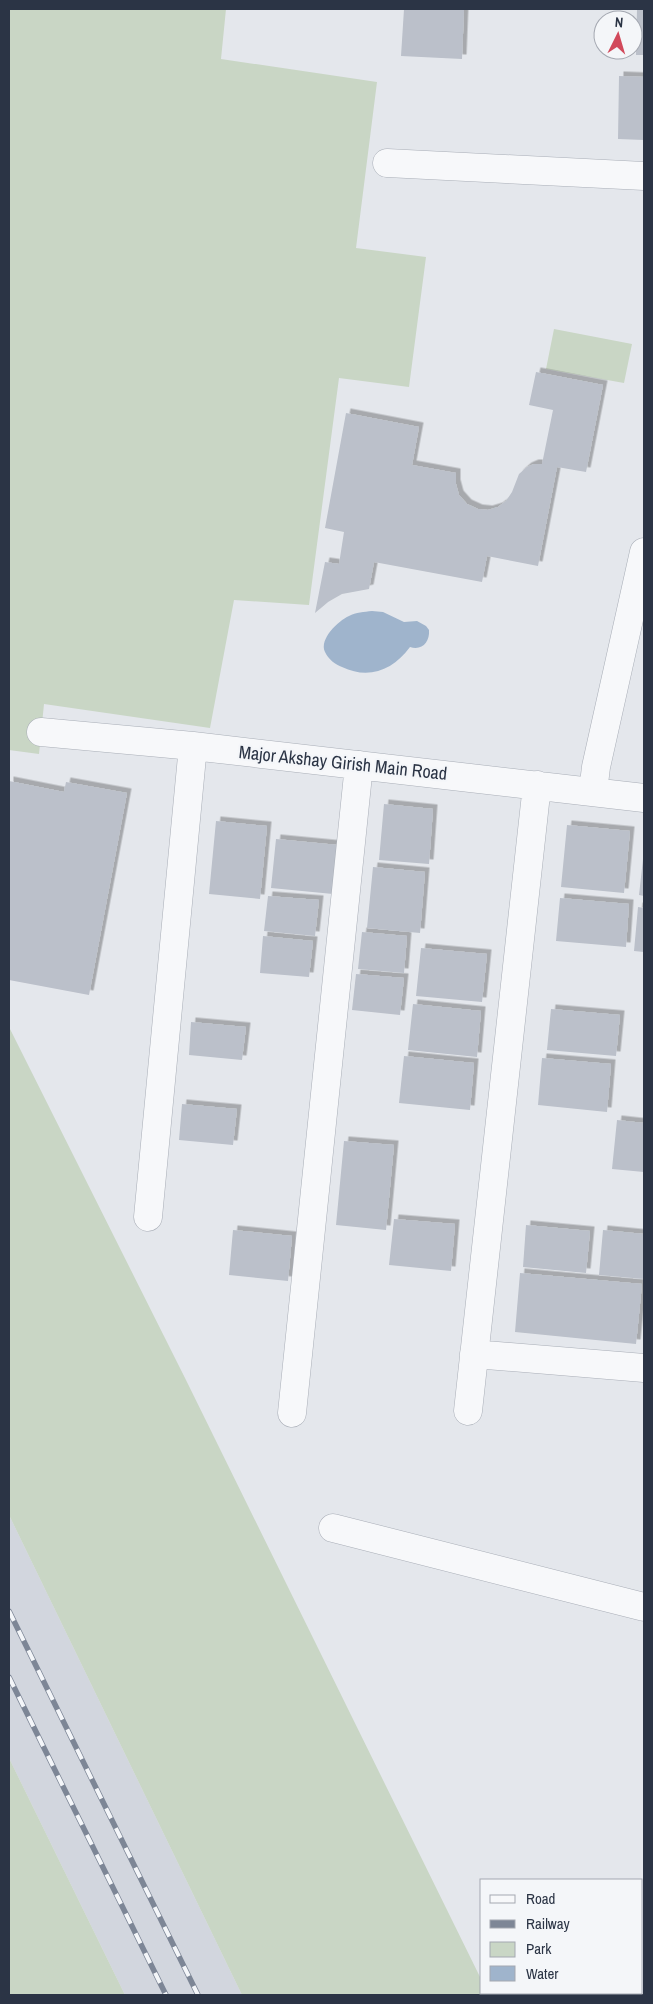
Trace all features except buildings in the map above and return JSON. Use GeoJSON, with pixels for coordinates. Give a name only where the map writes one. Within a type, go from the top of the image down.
{"type":"FeatureCollection","features":[{"type":"Feature","properties":{"kind":"street"},"geometry":{"type":"LineString","coordinates":[[387,163],[644,176]]}},
{"type":"Feature","properties":{"kind":"street"},"geometry":{"type":"LineString","coordinates":[[593,792],[596,767],[644,552]]}},
{"type":"Feature","properties":{"kind":"street","name":"Major Akshay Girish Main Road"},"geometry":{"type":"LineString","coordinates":[[41,732],[193,746],[644,798]]}},
{"type":"Feature","properties":{"kind":"street"},"geometry":{"type":"LineString","coordinates":[[148,1217],[193,746]]}},
{"type":"Feature","properties":{"kind":"street"},"geometry":{"type":"LineString","coordinates":[[292,1413],[359,765]]}},
{"type":"Feature","properties":{"kind":"street"},"geometry":{"type":"LineString","coordinates":[[468,1411],[537,786]]}},
{"type":"Feature","properties":{"kind":"street"},"geometry":{"type":"LineString","coordinates":[[474,1354],[644,1368]]}},
{"type":"Feature","properties":{"kind":"street"},"geometry":{"type":"LineString","coordinates":[[333,1528],[644,1607]]}},
{"type":"Feature","properties":{"kind":"shaded area"},"geometry":{"type":"Polygon","coordinates":[[[9,1515],[242,1995],[125,1995],[9,1758],[9,1515]]]}},
{"type":"Feature","properties":{"kind":"green space"},"geometry":{"type":"Polygon","coordinates":[[[9,9],[226,9],[221,59],[377,82],[356,248],[426,257],[409,387],[339,378],[309,605],[234,600],[210,728],[44,704],[39,754],[9,750],[9,9]]]}},
{"type":"Feature","properties":{"kind":"green space"},"geometry":{"type":"Polygon","coordinates":[[[554,329],[632,344],[624,383],[546,369],[554,329]]]}},
{"type":"Feature","properties":{"kind":"green space"},"geometry":{"type":"Polygon","coordinates":[[[9,1027],[185,1378],[480,1977],[480,1994],[489,1995],[242,1995],[9,1515],[9,1027]]]}},
{"type":"Feature","properties":{"kind":"green space"},"geometry":{"type":"Polygon","coordinates":[[[9,1758],[125,1995],[9,1995],[9,1758]]]}},
{"type":"Feature","properties":{"kind":"water"},"geometry":{"type":"Polygon","coordinates":[[[360,612],[383,612],[404,622],[417,621],[426,626],[429,630],[427,642],[422,647],[410,647],[396,662],[380,670],[362,673],[352,671],[335,663],[325,652],[324,647],[327,636],[345,618],[360,612]]]}},
{"type":"Feature","properties":{"kind":"railway"},"geometry":{"type":"LineString","coordinates":[[9,1611],[198,1995]]}},
{"type":"Feature","properties":{"kind":"railway"},"geometry":{"type":"LineString","coordinates":[[9,1677],[166,1995]]}}]}
